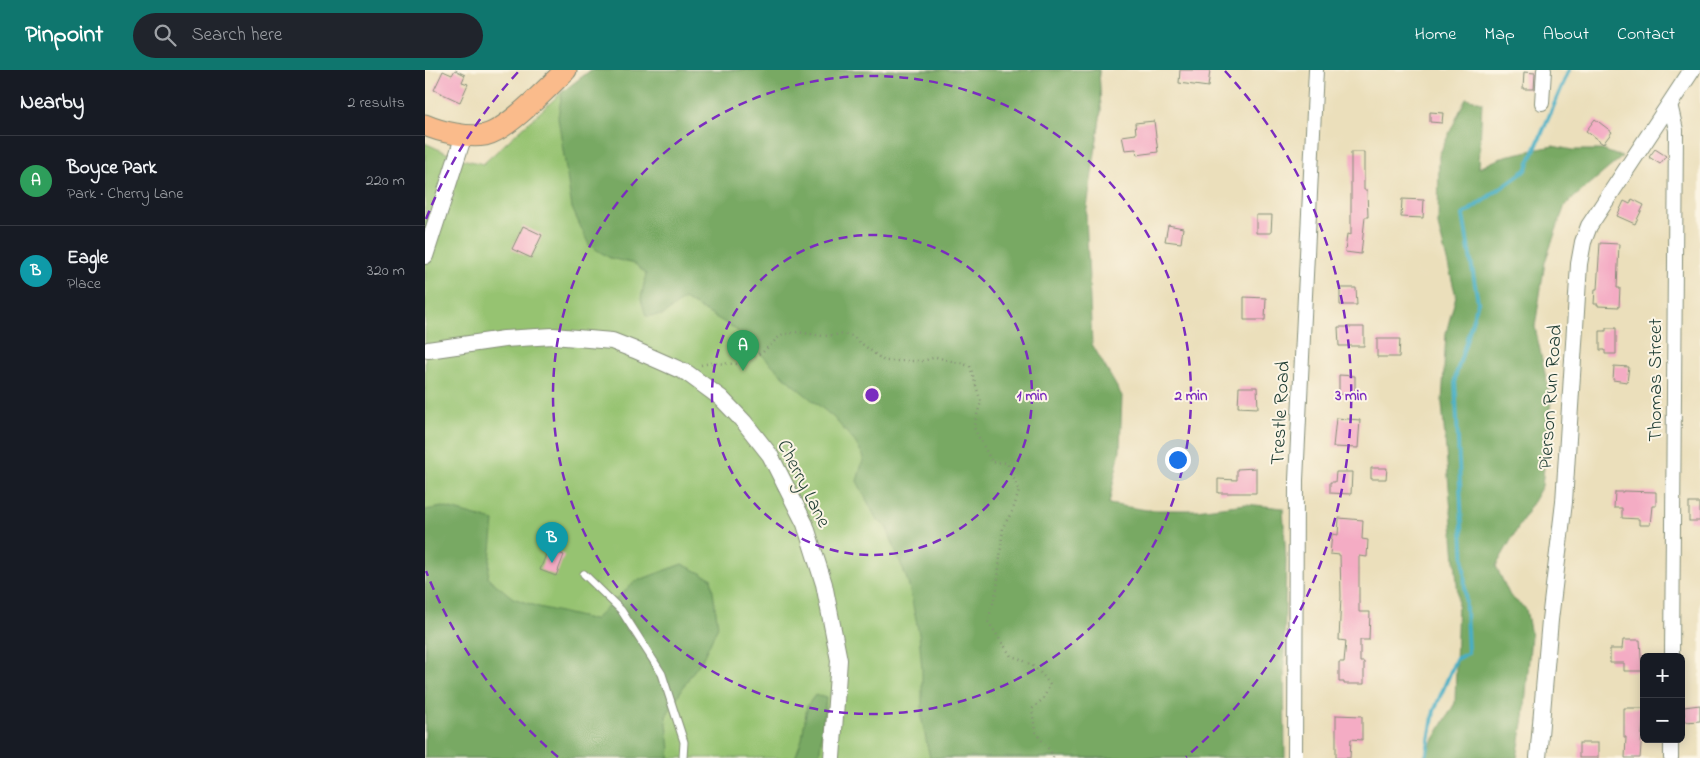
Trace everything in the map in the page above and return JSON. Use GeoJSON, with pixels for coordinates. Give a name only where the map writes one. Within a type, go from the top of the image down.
{"type":"FeatureCollection","features":[{"type":"Feature","properties":{"kind":"main road"},"geometry":{"type":"LineString","coordinates":[[425,125],[440,131],[485,135],[497,130],[510,121],[567,70]]}},
{"type":"Feature","properties":{"kind":"street","name":"Trestle Road"},"geometry":{"type":"LineString","coordinates":[[1295,758],[1296,480],[1316,70]]}},
{"type":"Feature","properties":{"kind":"street"},"geometry":{"type":"LineString","coordinates":[[1542,103],[1544,70]]}},
{"type":"Feature","properties":{"kind":"street","name":"Pierson Run Road"},"geometry":{"type":"LineString","coordinates":[[1538,758],[1549,629],[1564,502],[1581,250],[1594,217],[1692,70]]}},
{"type":"Feature","properties":{"kind":"street","name":"Thomas Street"},"geometry":{"type":"LineString","coordinates":[[1670,104],[1676,130],[1672,653]]}},
{"type":"Feature","properties":{"kind":"street"},"geometry":{"type":"LineString","coordinates":[[425,256],[464,134]]}},
{"type":"Feature","properties":{"kind":"street","name":"Cherry Lane"},"geometry":{"type":"LineString","coordinates":[[426,350],[504,339],[553,336],[612,341],[687,373],[721,398],[744,422],[770,455],[805,524],[824,584],[839,660],[832,758]]}},
{"type":"Feature","properties":{"kind":"street"},"geometry":{"type":"LineString","coordinates":[[1671,743],[1671,758]]}},
{"type":"Feature","properties":{"kind":"lane"},"geometry":{"type":"LineString","coordinates":[[584,574],[621,610],[662,674],[684,742],[683,758]]}},
{"type":"Feature","properties":{"kind":"path"},"geometry":{"type":"LineString","coordinates":[[679,370],[711,363],[737,364],[763,352],[781,335],[798,332],[823,336],[844,334],[853,336],[884,361],[923,361],[936,357],[970,366],[981,402],[975,421],[975,428],[992,462],[1007,463],[1019,491],[1013,510],[1003,527],[997,588],[987,620],[1011,656],[1024,659],[1041,672],[1050,685],[1043,699],[1032,709],[1035,731],[1053,755],[1053,758]]}},
{"type":"Feature","properties":{"kind":"green space"},"geometry":{"type":"Polygon","coordinates":[[[591,70],[1099,70],[1101,111],[1033,559],[1276,758],[425,758],[425,143],[457,158],[483,164],[562,92],[591,70]]]}},
{"type":"Feature","properties":{"kind":"green space"},"geometry":{"type":"Polygon","coordinates":[[[591,70],[1099,70],[1101,111],[1086,215],[1092,344],[1122,396],[1120,450],[1109,504],[1147,510],[1196,510],[1246,504],[1283,508],[1286,560],[1285,758],[930,758],[922,721],[922,670],[919,634],[908,582],[886,526],[877,520],[857,481],[864,457],[855,442],[833,417],[791,383],[734,328],[684,299],[663,315],[646,316],[641,299],[646,274],[635,264],[610,258],[589,245],[572,208],[558,117],[562,92],[591,70]]]}},
{"type":"Feature","properties":{"kind":"green space"},"geometry":{"type":"Polygon","coordinates":[[[1466,98],[1482,102],[1479,168],[1505,156],[1553,146],[1572,150],[1602,150],[1622,157],[1565,205],[1545,262],[1535,327],[1551,401],[1542,486],[1496,566],[1510,596],[1526,609],[1531,635],[1524,717],[1517,758],[1423,758],[1455,703],[1458,596],[1442,403],[1446,333],[1456,296],[1438,225],[1439,155],[1466,98]]]}},
{"type":"Feature","properties":{"kind":"green space"},"geometry":{"type":"Polygon","coordinates":[[[443,507],[494,521],[488,578],[513,598],[539,607],[594,620],[634,582],[682,564],[711,578],[718,626],[702,660],[666,716],[670,749],[669,758],[425,758],[425,510],[443,507]]]}},
{"type":"Feature","properties":{"kind":"green space"},"geometry":{"type":"Polygon","coordinates":[[[815,695],[826,698],[819,758],[795,758],[802,739],[807,706],[815,695]]]}},
{"type":"Feature","properties":{"kind":"building"},"geometry":{"type":"Polygon","coordinates":[[[455,70],[465,75],[462,82],[468,84],[460,102],[434,90],[443,71],[452,75],[455,70]]]}},
{"type":"Feature","properties":{"kind":"building"},"geometry":{"type":"Polygon","coordinates":[[[1180,70],[1210,70],[1208,87],[1179,83],[1180,70]]]}},
{"type":"Feature","properties":{"kind":"building"},"geometry":{"type":"Polygon","coordinates":[[[1524,72],[1535,73],[1534,89],[1523,89],[1524,72]]]}},
{"type":"Feature","properties":{"kind":"building"},"geometry":{"type":"Polygon","coordinates":[[[1430,112],[1443,113],[1442,123],[1430,122],[1430,112]]]}},
{"type":"Feature","properties":{"kind":"building"},"geometry":{"type":"Polygon","coordinates":[[[1595,119],[1612,132],[1603,144],[1586,131],[1595,119]]]}},
{"type":"Feature","properties":{"kind":"building"},"geometry":{"type":"Polygon","coordinates":[[[1154,121],[1158,152],[1137,155],[1136,149],[1125,150],[1122,136],[1136,134],[1135,123],[1154,121]]]}},
{"type":"Feature","properties":{"kind":"building"},"geometry":{"type":"Polygon","coordinates":[[[1655,149],[1666,156],[1660,164],[1649,157],[1655,149]]]}},
{"type":"Feature","properties":{"kind":"building"},"geometry":{"type":"Polygon","coordinates":[[[1351,152],[1364,152],[1364,190],[1367,190],[1368,217],[1365,217],[1361,254],[1345,252],[1347,234],[1351,235],[1351,152]]]}},
{"type":"Feature","properties":{"kind":"building"},"geometry":{"type":"Polygon","coordinates":[[[1402,199],[1424,200],[1423,218],[1401,217],[1402,199]]]}},
{"type":"Feature","properties":{"kind":"building"},"geometry":{"type":"Polygon","coordinates":[[[1632,199],[1644,205],[1635,224],[1617,216],[1624,201],[1630,204],[1632,199]]]}},
{"type":"Feature","properties":{"kind":"building"},"geometry":{"type":"Polygon","coordinates":[[[1256,215],[1272,215],[1271,233],[1256,233],[1256,215]]]}},
{"type":"Feature","properties":{"kind":"building"},"geometry":{"type":"Polygon","coordinates":[[[1168,225],[1183,228],[1181,243],[1165,241],[1168,225]]]}},
{"type":"Feature","properties":{"kind":"building"},"geometry":{"type":"Polygon","coordinates":[[[523,226],[542,235],[531,258],[512,249],[523,226]]]}},
{"type":"Feature","properties":{"kind":"building"},"geometry":{"type":"Polygon","coordinates":[[[1600,243],[1619,244],[1617,288],[1620,288],[1619,307],[1598,306],[1598,304],[1594,304],[1595,289],[1597,289],[1600,243]]]}},
{"type":"Feature","properties":{"kind":"building"},"geometry":{"type":"Polygon","coordinates":[[[1340,288],[1356,288],[1357,305],[1340,305],[1340,288]]]}},
{"type":"Feature","properties":{"kind":"building"},"geometry":{"type":"Polygon","coordinates":[[[1244,297],[1266,298],[1265,320],[1244,320],[1244,297]]]}},
{"type":"Feature","properties":{"kind":"building"},"geometry":{"type":"Polygon","coordinates":[[[1338,327],[1364,327],[1364,346],[1339,346],[1338,327]]]}},
{"type":"Feature","properties":{"kind":"building"},"geometry":{"type":"Polygon","coordinates":[[[1606,328],[1616,328],[1616,354],[1605,354],[1605,350],[1600,350],[1600,331],[1606,331],[1606,328]]]}},
{"type":"Feature","properties":{"kind":"building"},"geometry":{"type":"Polygon","coordinates":[[[1377,339],[1400,339],[1399,357],[1377,357],[1377,339]]]}},
{"type":"Feature","properties":{"kind":"building"},"geometry":{"type":"Polygon","coordinates":[[[1614,366],[1629,367],[1627,382],[1613,380],[1614,366]]]}},
{"type":"Feature","properties":{"kind":"building"},"geometry":{"type":"Polygon","coordinates":[[[1339,375],[1355,376],[1355,395],[1339,394],[1339,375]]]}},
{"type":"Feature","properties":{"kind":"building"},"geometry":{"type":"Polygon","coordinates":[[[1239,387],[1257,387],[1258,408],[1238,407],[1239,387]]]}},
{"type":"Feature","properties":{"kind":"building"},"geometry":{"type":"Polygon","coordinates":[[[1336,418],[1360,420],[1358,448],[1333,447],[1336,418]]]}},
{"type":"Feature","properties":{"kind":"building"},"geometry":{"type":"Polygon","coordinates":[[[1256,468],[1256,493],[1218,493],[1218,479],[1237,480],[1237,469],[1256,468]]]}},
{"type":"Feature","properties":{"kind":"building"},"geometry":{"type":"Polygon","coordinates":[[[1371,468],[1387,468],[1386,479],[1371,479],[1371,468]]]}},
{"type":"Feature","properties":{"kind":"building"},"geometry":{"type":"Polygon","coordinates":[[[1336,472],[1352,472],[1351,494],[1330,493],[1330,482],[1335,482],[1336,472]]]}},
{"type":"Feature","properties":{"kind":"building"},"geometry":{"type":"Polygon","coordinates":[[[1615,492],[1656,492],[1656,506],[1652,506],[1650,525],[1639,525],[1639,519],[1622,518],[1622,508],[1614,508],[1615,492]]]}},
{"type":"Feature","properties":{"kind":"building"},"geometry":{"type":"Polygon","coordinates":[[[1689,503],[1700,503],[1700,521],[1689,521],[1689,503]]]}},
{"type":"Feature","properties":{"kind":"building"},"geometry":{"type":"Polygon","coordinates":[[[1339,518],[1363,520],[1362,539],[1368,540],[1367,557],[1359,556],[1359,612],[1370,612],[1369,640],[1360,640],[1360,662],[1364,662],[1364,684],[1344,684],[1344,682],[1339,682],[1339,662],[1344,662],[1346,641],[1339,640],[1340,555],[1330,554],[1332,534],[1338,535],[1339,518]]]}},
{"type":"Feature","properties":{"kind":"building"},"geometry":{"type":"Polygon","coordinates":[[[548,549],[564,555],[556,576],[540,570],[548,549]]]}},
{"type":"Feature","properties":{"kind":"building"},"geometry":{"type":"Polygon","coordinates":[[[1623,640],[1640,640],[1640,671],[1624,671],[1624,663],[1610,663],[1610,649],[1622,649],[1623,640]]]}},
{"type":"Feature","properties":{"kind":"building"},"geometry":{"type":"Polygon","coordinates":[[[1700,705],[1700,721],[1685,722],[1685,707],[1700,705]]]}},
{"type":"Feature","properties":{"kind":"building"},"geometry":{"type":"Polygon","coordinates":[[[1624,708],[1640,708],[1640,758],[1625,758],[1626,737],[1624,737],[1624,708]]]}},
{"type":"Feature","properties":{"kind":"building"},"geometry":{"type":"Polygon","coordinates":[[[1336,715],[1362,716],[1362,740],[1351,739],[1350,758],[1336,758],[1336,715]]]}},
{"type":"Feature","properties":{"kind":"building"},"geometry":{"type":"Polygon","coordinates":[[[1579,743],[1598,743],[1598,758],[1579,758],[1579,743]]]}},
{"type":"Feature","properties":{"kind":"waterway"},"geometry":{"type":"LineString","coordinates":[[1426,758],[1434,711],[1456,659],[1468,653],[1455,378],[1478,302],[1463,215],[1526,170],[1569,70]]}},
{"type":"Feature","properties":{"kind":"place","name":"Boyce Park"},"geometry":{"type":"Point","coordinates":[743,371]}},
{"type":"Feature","properties":{"kind":"place","name":"Eagle"},"geometry":{"type":"Point","coordinates":[552,563]}}]}
